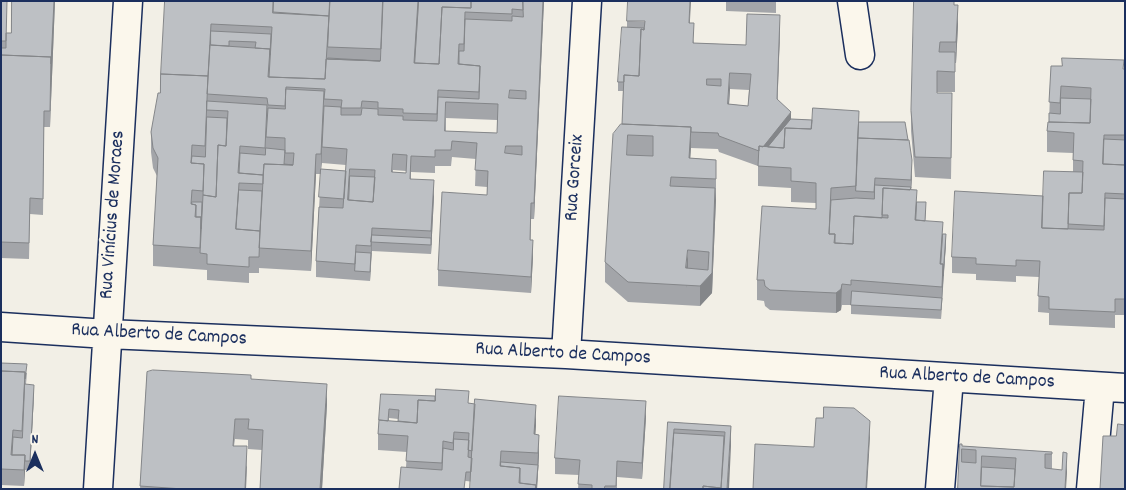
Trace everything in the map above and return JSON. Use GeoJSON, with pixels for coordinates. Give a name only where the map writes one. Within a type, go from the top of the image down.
{"type":"FeatureCollection","features":[{"type":"Feature","properties":{"kind":"street","name":"Rua Vinícius de Moraes"},"geometry":{"type":"LineString","coordinates":[[98,489],[128,1]]}},
{"type":"Feature","properties":{"kind":"street","name":"Rua Gorceix"},"geometry":{"type":"LineString","coordinates":[[566,354],[587,1]]}},
{"type":"Feature","properties":{"kind":"street"},"geometry":{"type":"LineString","coordinates":[[852,1],[860,55]]}},
{"type":"Feature","properties":{"kind":"street","name":"Rua Alberto de Campos"},"geometry":{"type":"LineString","coordinates":[[1,327],[107,334],[566,354],[1112,387]]}},
{"type":"Feature","properties":{"kind":"street"},"geometry":{"type":"LineString","coordinates":[[940,489],[950,378]]}},
{"type":"Feature","properties":{"kind":"street"},"geometry":{"type":"LineString","coordinates":[[1091,489],[1112,387]]}},
{"type":"Feature","properties":{"kind":"building"},"geometry":{"type":"Polygon","coordinates":[[[1,1],[7,1],[6,41],[1,41],[1,1]]]}},
{"type":"Feature","properties":{"kind":"building"},"geometry":{"type":"Polygon","coordinates":[[[12,1],[54,1],[51,64],[51,57],[1,55],[1,48],[6,48],[6,33],[11,33],[12,1]]]}},
{"type":"Feature","properties":{"kind":"building"},"geometry":{"type":"Polygon","coordinates":[[[165,1],[273,1],[273,12],[329,16],[325,79],[269,77],[272,27],[211,24],[208,76],[161,74],[165,1]]]}},
{"type":"Feature","properties":{"kind":"building"},"geometry":{"type":"Polygon","coordinates":[[[274,1],[330,1],[329,16],[273,13],[274,1]]]}},
{"type":"Feature","properties":{"kind":"building"},"geometry":{"type":"Polygon","coordinates":[[[330,1],[383,1],[381,49],[328,47],[330,1]]]}},
{"type":"Feature","properties":{"kind":"building"},"geometry":{"type":"Polygon","coordinates":[[[383,1],[418,1],[414,63],[439,64],[442,7],[471,8],[471,1],[523,1],[523,10],[512,9],[512,14],[465,12],[464,44],[459,44],[458,64],[480,66],[479,92],[438,90],[437,114],[403,113],[403,109],[378,108],[378,102],[362,101],[361,108],[341,108],[342,100],[324,99],[325,89],[286,87],[285,106],[268,105],[267,98],[207,94],[210,45],[270,49],[268,77],[325,79],[326,59],[380,61],[383,1]]]}},
{"type":"Feature","properties":{"kind":"building"},"geometry":{"type":"Polygon","coordinates":[[[419,1],[471,1],[471,8],[442,7],[439,64],[415,63],[419,1]]]}},
{"type":"Feature","properties":{"kind":"building"},"geometry":{"type":"Polygon","coordinates":[[[523,1],[543,1],[534,203],[531,203],[530,240],[533,240],[531,277],[438,270],[442,192],[487,195],[488,171],[475,170],[477,143],[452,141],[451,150],[435,150],[435,157],[411,156],[410,179],[434,180],[431,231],[372,228],[371,246],[356,245],[355,264],[316,261],[319,207],[343,208],[347,149],[322,147],[324,106],[341,107],[341,115],[361,115],[362,108],[378,109],[378,115],[403,116],[403,120],[437,121],[438,97],[479,99],[480,66],[459,64],[459,51],[464,51],[465,19],[512,21],[512,16],[523,17],[523,1]],[[510,90],[509,98],[526,99],[526,91],[510,90]],[[446,102],[445,131],[497,133],[498,104],[446,102]],[[506,146],[505,153],[522,155],[522,146],[506,146]],[[393,154],[392,172],[406,173],[407,155],[393,154]],[[350,169],[348,200],[373,202],[375,170],[350,169]]]}},
{"type":"Feature","properties":{"kind":"building"},"geometry":{"type":"Polygon","coordinates":[[[628,1],[690,1],[689,23],[694,23],[693,43],[746,45],[747,14],[780,15],[777,99],[791,112],[763,147],[759,146],[759,151],[719,136],[718,133],[691,132],[691,127],[622,124],[624,75],[639,76],[641,29],[644,30],[645,21],[627,21],[628,1]],[[730,73],[728,104],[748,106],[751,74],[730,73]],[[707,79],[707,85],[721,86],[721,79],[707,79]]]}},
{"type":"Feature","properties":{"kind":"building"},"geometry":{"type":"Polygon","coordinates":[[[914,1],[954,1],[954,5],[958,5],[956,42],[940,42],[939,52],[955,52],[955,72],[937,71],[937,93],[952,93],[951,158],[915,157],[911,111],[914,1]]]}},
{"type":"Feature","properties":{"kind":"building"},"geometry":{"type":"Polygon","coordinates":[[[622,27],[644,28],[644,30],[641,29],[639,76],[624,75],[624,82],[618,82],[622,27]]]}},
{"type":"Feature","properties":{"kind":"building"},"geometry":{"type":"Polygon","coordinates":[[[211,31],[271,34],[270,55],[270,49],[255,48],[256,42],[229,41],[229,46],[211,45],[211,31]]]}},
{"type":"Feature","properties":{"kind":"building"},"geometry":{"type":"Polygon","coordinates":[[[1,55],[51,57],[50,111],[44,111],[43,199],[30,198],[29,243],[1,242],[1,55]]]}},
{"type":"Feature","properties":{"kind":"building"},"geometry":{"type":"Polygon","coordinates":[[[328,58],[380,61],[328,59],[328,58]]]}},
{"type":"Feature","properties":{"kind":"building"},"geometry":{"type":"Polygon","coordinates":[[[1062,58],[1124,60],[1125,135],[1104,135],[1103,164],[1125,165],[1125,194],[1105,193],[1104,226],[1068,224],[1069,193],[1082,193],[1083,161],[1073,160],[1074,133],[1047,131],[1048,122],[1090,123],[1091,88],[1061,86],[1060,103],[1049,102],[1051,66],[1062,66],[1062,58]]]}},
{"type":"Feature","properties":{"kind":"building"},"geometry":{"type":"Polygon","coordinates":[[[161,74],[208,76],[205,146],[192,145],[191,163],[204,164],[203,191],[192,190],[191,204],[196,205],[195,217],[201,217],[200,248],[153,245],[158,158],[153,148],[151,132],[158,93],[160,93],[161,74]]]}},
{"type":"Feature","properties":{"kind":"building"},"geometry":{"type":"Polygon","coordinates":[[[286,89],[324,91],[321,154],[316,154],[311,251],[259,248],[264,164],[293,165],[294,153],[285,153],[285,138],[266,137],[268,108],[285,109],[286,89]]]}},
{"type":"Feature","properties":{"kind":"building"},"geometry":{"type":"Polygon","coordinates":[[[1061,98],[1091,99],[1090,123],[1049,122],[1049,113],[1060,114],[1061,98]]]}},
{"type":"Feature","properties":{"kind":"building"},"geometry":{"type":"Polygon","coordinates":[[[207,101],[267,105],[265,148],[240,146],[238,173],[263,175],[263,184],[239,183],[236,229],[260,231],[259,257],[249,257],[249,267],[207,264],[207,254],[200,253],[203,195],[216,197],[218,145],[226,146],[228,111],[207,110],[207,101]]]}},
{"type":"Feature","properties":{"kind":"building"},"geometry":{"type":"Polygon","coordinates":[[[813,108],[859,111],[856,186],[831,188],[829,234],[835,234],[834,243],[853,244],[854,216],[888,218],[888,215],[882,215],[883,188],[917,190],[915,220],[943,222],[940,264],[943,264],[942,287],[851,280],[851,285],[842,284],[841,289],[836,293],[770,290],[765,286],[764,280],[757,280],[762,206],[816,209],[816,183],[791,181],[791,168],[758,166],[759,146],[784,148],[785,128],[811,129],[813,108]]]}},
{"type":"Feature","properties":{"kind":"building"},"geometry":{"type":"Polygon","coordinates":[[[207,117],[227,118],[226,146],[218,145],[216,197],[203,195],[204,164],[191,163],[192,156],[205,157],[207,117]]]}},
{"type":"Feature","properties":{"kind":"building"},"geometry":{"type":"Polygon","coordinates":[[[791,119],[812,120],[811,129],[785,128],[784,148],[768,147],[791,119]]]}},
{"type":"Feature","properties":{"kind":"building"},"geometry":{"type":"Polygon","coordinates":[[[859,122],[905,122],[908,140],[858,138],[859,122]]]}},
{"type":"Feature","properties":{"kind":"building"},"geometry":{"type":"Polygon","coordinates":[[[621,124],[691,127],[689,158],[716,160],[716,179],[671,177],[670,186],[715,188],[712,273],[700,286],[628,282],[605,262],[613,134],[621,124]],[[628,135],[627,155],[653,156],[653,136],[628,135]],[[688,250],[686,268],[708,270],[709,252],[688,250]]]}},
{"type":"Feature","properties":{"kind":"building"},"geometry":{"type":"Polygon","coordinates":[[[858,138],[909,140],[912,160],[911,180],[875,178],[874,192],[856,191],[858,138]]]}},
{"type":"Feature","properties":{"kind":"building"},"geometry":{"type":"Polygon","coordinates":[[[1104,139],[1125,140],[1125,165],[1103,164],[1104,139]]]}},
{"type":"Feature","properties":{"kind":"building"},"geometry":{"type":"Polygon","coordinates":[[[266,148],[285,150],[284,164],[293,165],[264,164],[263,175],[239,173],[240,153],[265,155],[266,148]]]}},
{"type":"Feature","properties":{"kind":"building"},"geometry":{"type":"Polygon","coordinates":[[[321,169],[346,171],[344,199],[319,197],[321,169]]]}},
{"type":"Feature","properties":{"kind":"building"},"geometry":{"type":"Polygon","coordinates":[[[1044,171],[1083,172],[1082,193],[1069,193],[1068,229],[1042,228],[1044,171]]]}},
{"type":"Feature","properties":{"kind":"building"},"geometry":{"type":"Polygon","coordinates":[[[350,176],[375,177],[373,202],[349,200],[350,176]]]}},
{"type":"Feature","properties":{"kind":"building"},"geometry":{"type":"Polygon","coordinates":[[[875,185],[911,187],[910,190],[883,188],[882,218],[854,216],[853,244],[835,243],[835,234],[829,234],[831,200],[874,199],[875,185]]]}},
{"type":"Feature","properties":{"kind":"building"},"geometry":{"type":"Polygon","coordinates":[[[239,190],[262,191],[260,231],[236,229],[239,190]]]}},
{"type":"Feature","properties":{"kind":"building"},"geometry":{"type":"Polygon","coordinates":[[[955,191],[1043,196],[1042,228],[1104,230],[1105,198],[1125,199],[1125,299],[1115,299],[1115,312],[1049,309],[1049,297],[1038,296],[1040,261],[1016,260],[1016,266],[976,264],[976,258],[952,257],[955,191]]]}},
{"type":"Feature","properties":{"kind":"building"},"geometry":{"type":"Polygon","coordinates":[[[192,202],[202,202],[201,229],[201,217],[196,217],[196,205],[192,204],[192,202]]]}},
{"type":"Feature","properties":{"kind":"building"},"geometry":{"type":"Polygon","coordinates":[[[917,202],[926,202],[925,221],[916,220],[917,202]]]}},
{"type":"Feature","properties":{"kind":"building"},"geometry":{"type":"Polygon","coordinates":[[[943,234],[946,234],[943,276],[943,264],[941,264],[943,234]]]}},
{"type":"Feature","properties":{"kind":"building"},"geometry":{"type":"Polygon","coordinates":[[[372,235],[431,238],[431,245],[371,242],[372,235]]]}},
{"type":"Feature","properties":{"kind":"building"},"geometry":{"type":"Polygon","coordinates":[[[356,252],[371,253],[370,272],[355,271],[356,252]]]}},
{"type":"Feature","properties":{"kind":"building"},"geometry":{"type":"Polygon","coordinates":[[[852,291],[942,298],[941,310],[851,305],[852,291]]]}},
{"type":"Feature","properties":{"kind":"building"},"geometry":{"type":"Polygon","coordinates":[[[1,363],[27,364],[25,379],[25,372],[1,371],[1,363]]]}},
{"type":"Feature","properties":{"kind":"building"},"geometry":{"type":"Polygon","coordinates":[[[153,370],[251,375],[251,379],[327,384],[320,489],[260,489],[263,430],[248,429],[249,419],[235,419],[233,446],[247,446],[245,489],[183,489],[140,486],[147,372],[153,370]]]}},
{"type":"Feature","properties":{"kind":"building"},"geometry":{"type":"Polygon","coordinates":[[[1,371],[25,372],[22,431],[13,430],[11,455],[25,455],[24,470],[1,469],[1,371]]]}},
{"type":"Feature","properties":{"kind":"building"},"geometry":{"type":"Polygon","coordinates":[[[25,384],[34,385],[30,461],[25,461],[25,455],[12,455],[13,437],[22,438],[25,384]]]}},
{"type":"Feature","properties":{"kind":"building"},"geometry":{"type":"Polygon","coordinates":[[[436,389],[469,391],[468,403],[475,404],[472,451],[468,450],[469,433],[454,432],[453,443],[443,441],[442,463],[406,461],[408,436],[378,434],[379,420],[417,423],[418,400],[435,401],[436,389]]]}},
{"type":"Feature","properties":{"kind":"building"},"geometry":{"type":"Polygon","coordinates":[[[381,394],[435,396],[435,401],[418,400],[417,423],[398,421],[399,410],[389,409],[388,421],[379,420],[381,394]]]}},
{"type":"Feature","properties":{"kind":"building"},"geometry":{"type":"Polygon","coordinates":[[[559,396],[646,401],[642,463],[617,461],[616,486],[592,489],[592,485],[578,484],[580,460],[555,458],[559,396]]]}},
{"type":"Feature","properties":{"kind":"building"},"geometry":{"type":"Polygon","coordinates":[[[475,399],[536,405],[534,434],[539,435],[538,453],[501,451],[500,466],[520,468],[519,483],[536,485],[535,489],[470,489],[475,399]]]}},
{"type":"Feature","properties":{"kind":"building"},"geometry":{"type":"Polygon","coordinates":[[[824,407],[854,408],[870,421],[866,489],[753,489],[755,444],[814,447],[816,418],[823,418],[824,407]]]}},
{"type":"Feature","properties":{"kind":"building"},"geometry":{"type":"Polygon","coordinates":[[[668,422],[731,426],[727,489],[703,489],[703,486],[721,488],[725,432],[674,429],[670,489],[664,489],[668,422]]]}},
{"type":"Feature","properties":{"kind":"building"},"geometry":{"type":"Polygon","coordinates":[[[1118,424],[1125,425],[1125,489],[1100,489],[1103,436],[1116,436],[1118,424]]]}},
{"type":"Feature","properties":{"kind":"building"},"geometry":{"type":"Polygon","coordinates":[[[674,433],[724,436],[721,488],[703,486],[703,489],[670,489],[674,433]]]}},
{"type":"Feature","properties":{"kind":"building"},"geometry":{"type":"Polygon","coordinates":[[[454,439],[469,440],[468,457],[472,458],[471,472],[466,472],[464,489],[399,489],[401,467],[442,470],[443,448],[453,450],[454,439]]]}},
{"type":"Feature","properties":{"kind":"building"},"geometry":{"type":"Polygon","coordinates":[[[960,444],[962,446],[1052,452],[1052,454],[1045,454],[1045,468],[1062,470],[1063,452],[1067,453],[1065,489],[958,489],[960,444]],[[962,449],[962,462],[976,463],[976,450],[962,449]],[[982,456],[981,486],[1014,487],[1016,458],[982,456]]]}},
{"type":"Feature","properties":{"kind":"building"},"geometry":{"type":"Polygon","coordinates":[[[501,462],[538,465],[536,489],[536,485],[520,483],[520,468],[501,466],[501,462]]]}},
{"type":"Feature","properties":{"kind":"building"},"geometry":{"type":"Polygon","coordinates":[[[982,467],[1015,469],[1014,487],[981,486],[982,467]]]}}]}
